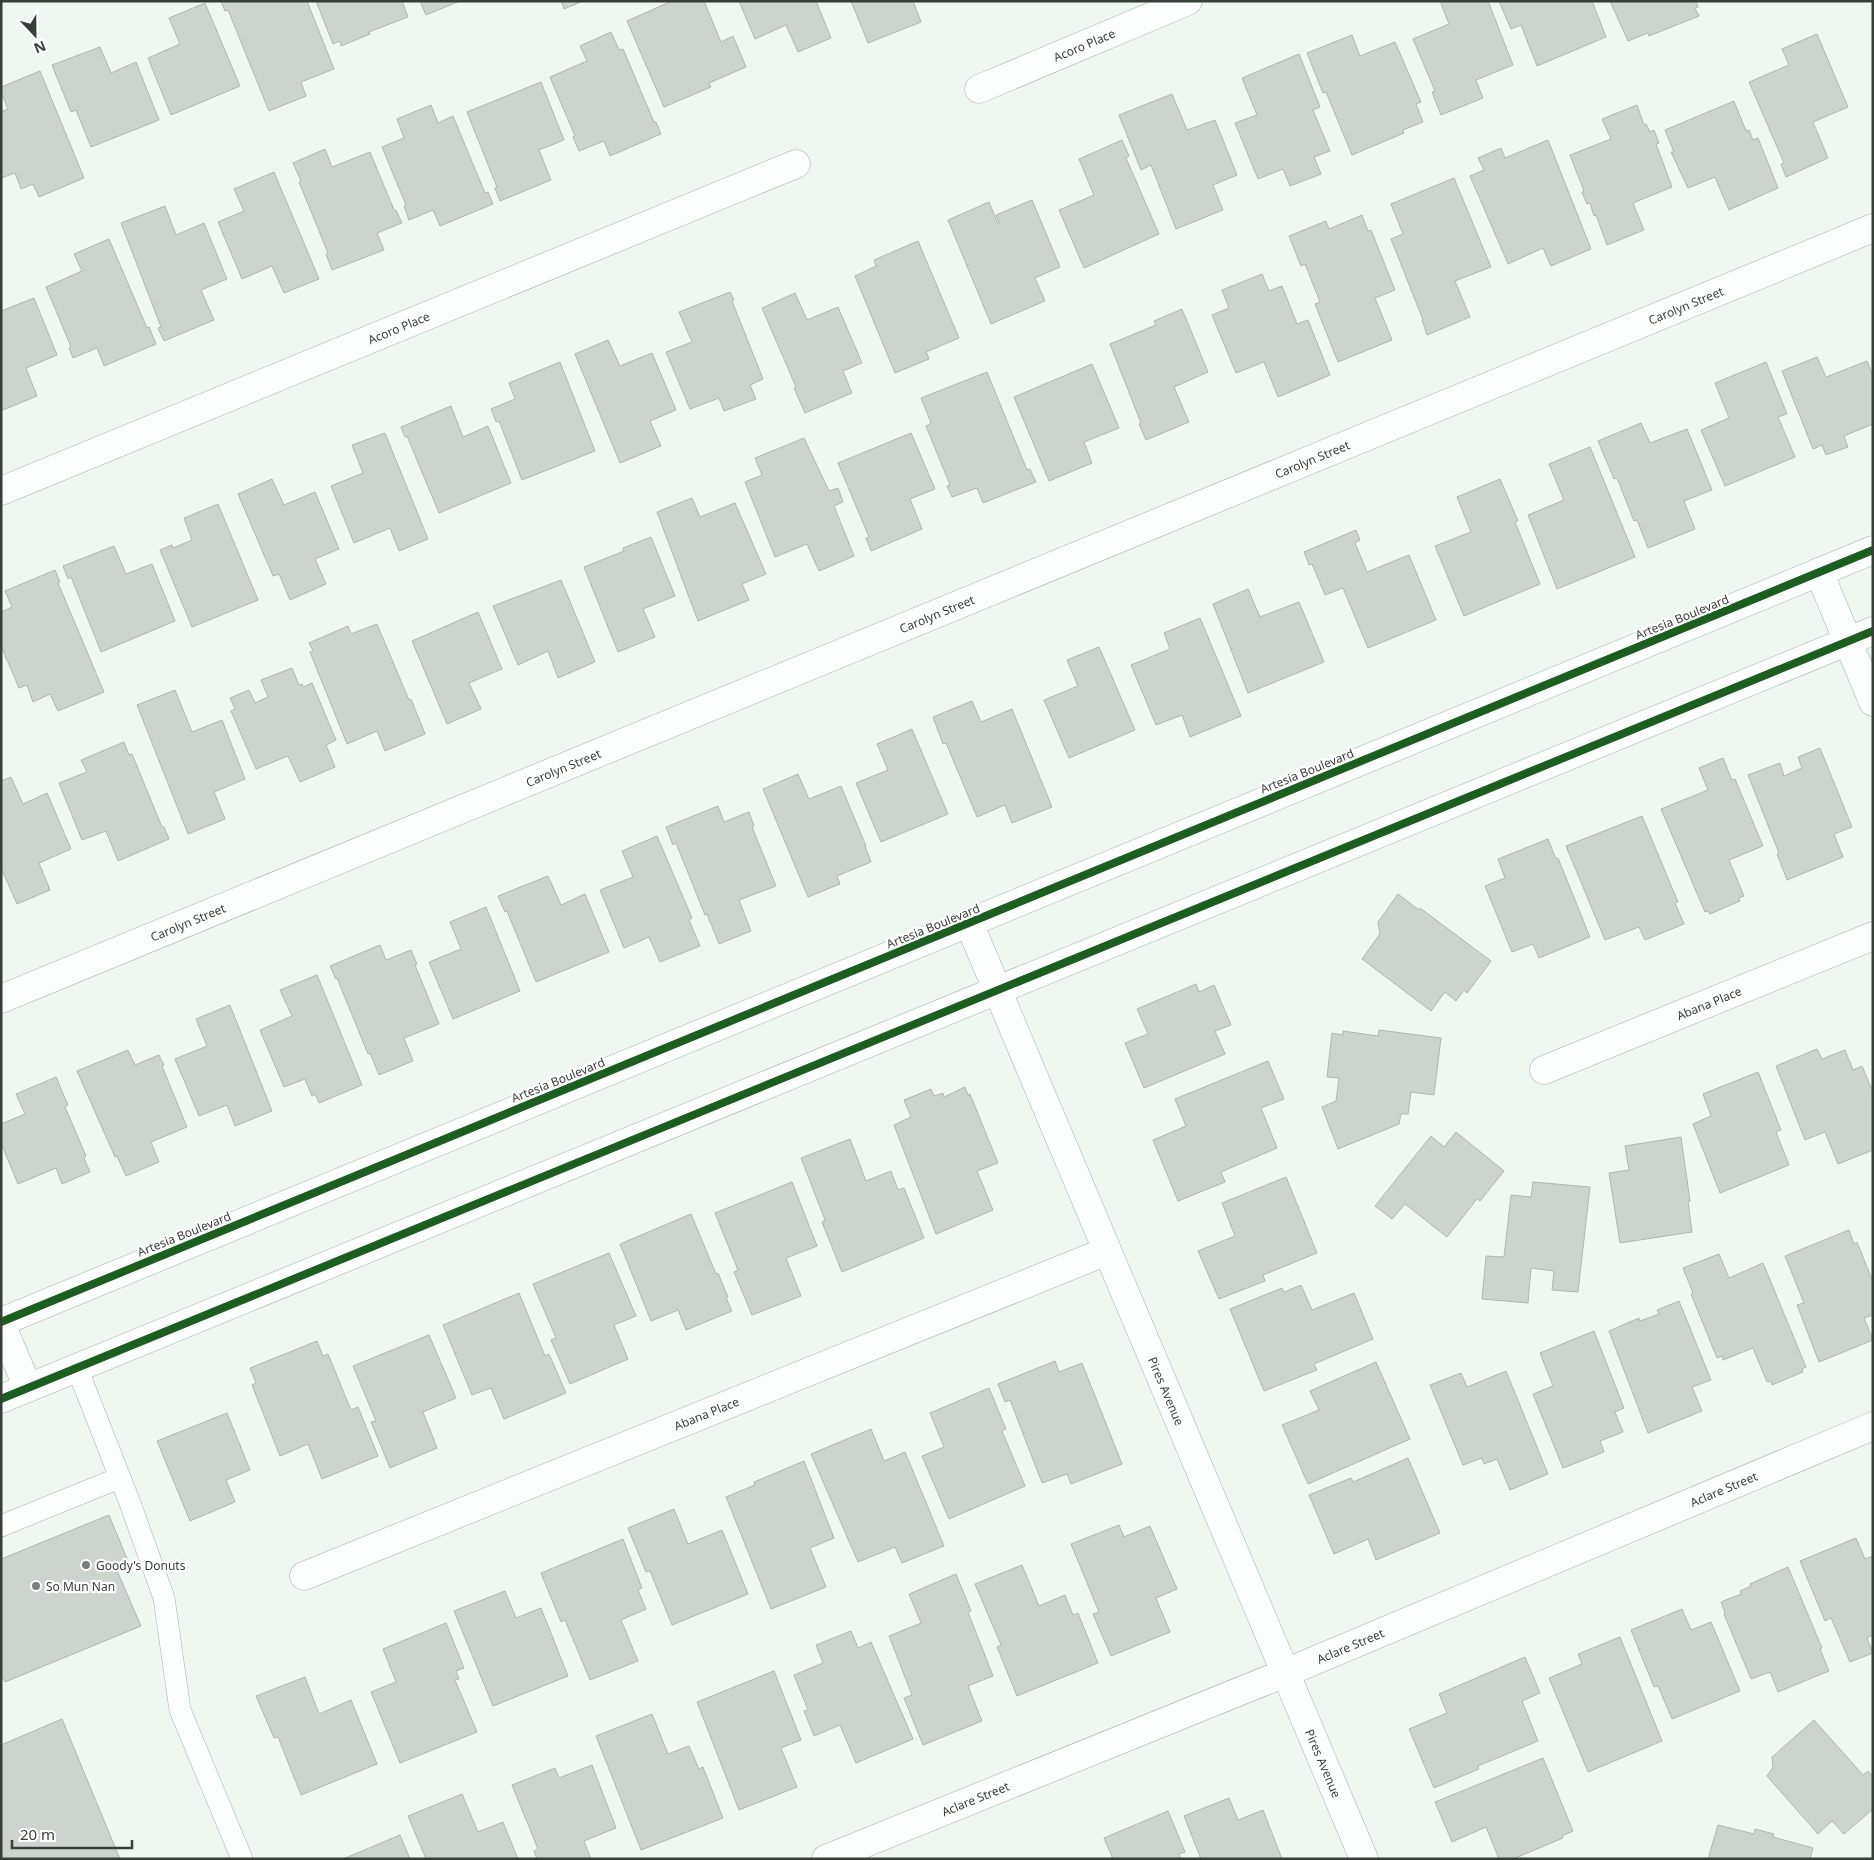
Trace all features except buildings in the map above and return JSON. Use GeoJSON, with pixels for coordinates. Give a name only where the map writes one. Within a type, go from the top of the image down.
{"type":"FeatureCollection","features":[{"type":"Feature","properties":{"kind":"street","name":"Acoro Place"},"geometry":{"type":"LineString","coordinates":[[979,88],[1188,1]]}},
{"type":"Feature","properties":{"kind":"street","name":"Acoro Place"},"geometry":{"type":"LineString","coordinates":[[1,490],[796,164]]}},
{"type":"Feature","properties":{"kind":"street","name":"Carolyn Street"},"geometry":{"type":"LineString","coordinates":[[1,998],[1873,228]]}},
{"type":"Feature","properties":{"kind":"street","name":"Artesia Boulevard"},"geometry":{"type":"LineString","coordinates":[[1,1323],[1873,550]]}},
{"type":"Feature","properties":{"kind":"street"},"geometry":{"type":"LineString","coordinates":[[1819,572],[1873,702]]}},
{"type":"Feature","properties":{"kind":"street"},"geometry":{"type":"LineString","coordinates":[[1,1399],[1873,631]]}},
{"type":"Feature","properties":{"kind":"street","name":"Pires Avenue"},"geometry":{"type":"LineString","coordinates":[[969,923],[1364,1859]]}},
{"type":"Feature","properties":{"kind":"street","name":"Abana Place"},"geometry":{"type":"LineString","coordinates":[[1544,1070],[1873,936]]}},
{"type":"Feature","properties":{"kind":"street","name":"Abana Place"},"geometry":{"type":"LineString","coordinates":[[304,1576],[1108,1252]]}},
{"type":"Feature","properties":{"kind":"street"},"geometry":{"type":"LineString","coordinates":[[1,1323],[28,1388]]}},
{"type":"Feature","properties":{"kind":"street","name":"Aclare Street"},"geometry":{"type":"LineString","coordinates":[[826,1859],[1285,1673],[1873,1426]]}},
{"type":"Feature","properties":{"kind":"lane"},"geometry":{"type":"LineString","coordinates":[[77,1368],[130,1503],[164,1598],[180,1710],[242,1859]]}},
{"type":"Feature","properties":{"kind":"lane"},"geometry":{"type":"LineString","coordinates":[[1,1526],[119,1478]]}},
{"type":"Feature","properties":{"kind":"cycle path"},"geometry":{"type":"LineString","coordinates":[[1,1322],[1873,550]]}},
{"type":"Feature","properties":{"kind":"cycle path"},"geometry":{"type":"LineString","coordinates":[[1,1399],[1873,631]]}},
{"type":"Feature","properties":{"kind":"place","name":"Goody's Donuts"},"geometry":{"type":"Point","coordinates":[86,1565]}},
{"type":"Feature","properties":{"kind":"place","name":"So Mun Nan"},"geometry":{"type":"Point","coordinates":[36,1586]}}]}
